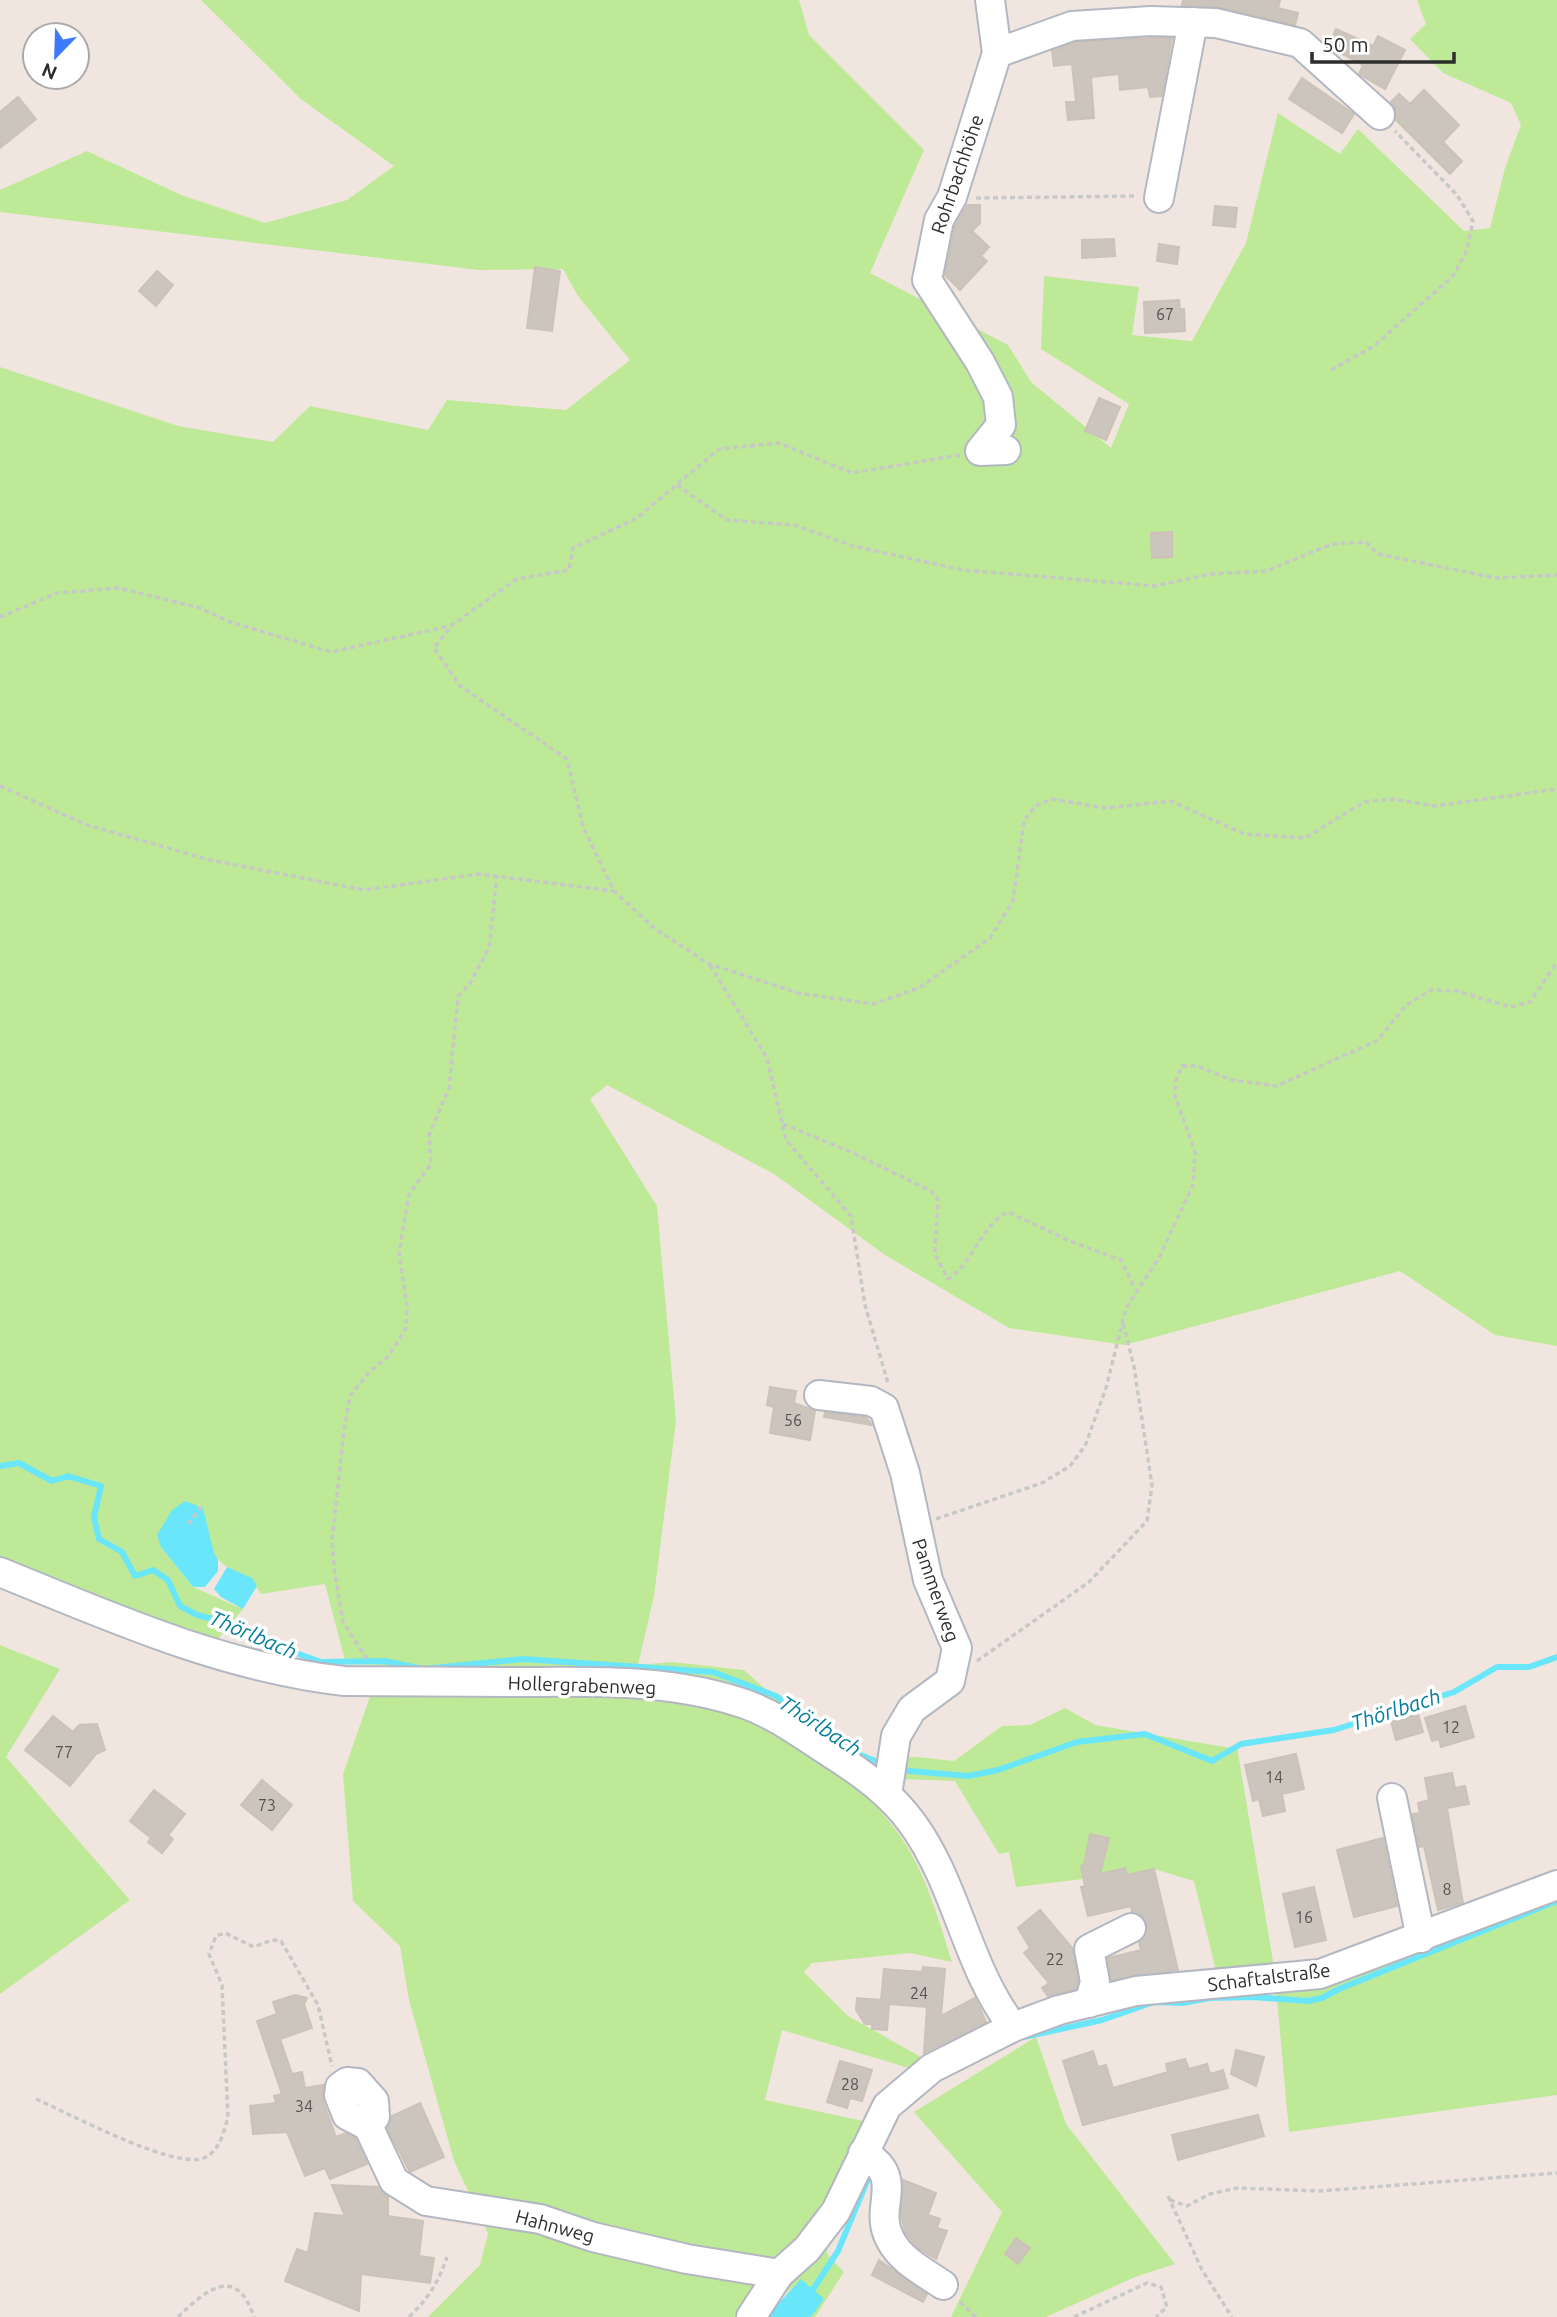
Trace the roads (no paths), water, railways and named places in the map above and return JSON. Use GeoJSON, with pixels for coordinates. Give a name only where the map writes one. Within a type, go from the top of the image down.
{"type":"FeatureCollection","features":[{"type":"Feature","properties":{"kind":"street","name":"Rohrbachhöhe"},"geometry":{"type":"LineString","coordinates":[[990,0],[997,53],[951,197],[939,219],[927,279],[980,362],[998,397],[1001,425],[993,450]]}},
{"type":"Feature","properties":{"kind":"street"},"geometry":{"type":"LineString","coordinates":[[1159,198],[1193,22]]}},
{"type":"Feature","properties":{"kind":"street"},"geometry":{"type":"LineString","coordinates":[[997,53],[1072,26],[1216,23],[1300,43],[1380,115]]}},
{"type":"Feature","properties":{"kind":"street","name":"Pammerweg"},"geometry":{"type":"LineString","coordinates":[[819,1395],[871,1401],[884,1408],[897,1447],[928,1580],[957,1648],[950,1681],[912,1709],[896,1736],[891,1778]]}},
{"type":"Feature","properties":{"kind":"street","name":"Hollergrabenweg"},"geometry":{"type":"LineString","coordinates":[[0,1572],[88,1608],[202,1648],[300,1676],[344,1681],[623,1682],[702,1692],[747,1705],[891,1778],[936,1865],[985,1981],[1013,2027]]}},
{"type":"Feature","properties":{"kind":"street"},"geometry":{"type":"LineString","coordinates":[[1392,1798],[1421,1938]]}},
{"type":"Feature","properties":{"kind":"street","name":"Schaftalstraße"},"geometry":{"type":"LineString","coordinates":[[751,2317],[779,2274],[807,2249],[836,2210],[887,2106],[923,2076],[1013,2027],[1136,1991],[1320,1974],[1557,1885]]}},
{"type":"Feature","properties":{"kind":"street"},"geometry":{"type":"LineString","coordinates":[[1089,2003],[1095,1982],[1089,1949],[1131,1928]]}},
{"type":"Feature","properties":{"kind":"street","name":"Hahnweg"},"geometry":{"type":"LineString","coordinates":[[368,2126],[394,2181],[426,2201],[540,2219],[593,2237],[687,2259],[779,2274]]}},
{"type":"Feature","properties":{"kind":"street"},"geometry":{"type":"LineString","coordinates":[[863,2153],[879,2162],[885,2172],[888,2237],[899,2254],[943,2285]]}},
{"type":"Feature","properties":{"kind":"water"},"geometry":{"type":"Polygon","coordinates":[[[185,1501],[203,1508],[214,1553],[218,1559],[218,1571],[205,1587],[193,1587],[161,1547],[157,1535],[172,1510],[185,1501]]]}},
{"type":"Feature","properties":{"kind":"water"},"geometry":{"type":"Polygon","coordinates":[[[227,1567],[252,1578],[257,1586],[243,1609],[221,1597],[214,1589],[227,1567]]]}},
{"type":"Feature","properties":{"kind":"water"},"geometry":{"type":"Polygon","coordinates":[[[801,2279],[824,2299],[811,2317],[766,2317],[801,2279]]]}},
{"type":"Feature","properties":{"kind":"waterway","name":"Thörlbach"},"geometry":{"type":"LineString","coordinates":[[0,1466],[19,1463],[52,1481],[68,1476],[101,1486],[94,1517],[99,1539],[122,1552],[135,1576],[153,1570],[168,1580],[180,1606],[197,1615],[237,1625],[274,1645],[321,1662],[385,1661],[423,1669],[523,1659],[713,1672],[776,1696],[853,1752],[883,1764]]}},
{"type":"Feature","properties":{"kind":"waterway","name":"Thörlbach"},"geometry":{"type":"LineString","coordinates":[[899,1770],[968,1776],[998,1770],[1077,1742],[1145,1734],[1212,1761],[1241,1744],[1334,1730],[1454,1692],[1497,1667],[1529,1667],[1557,1657]]}},
{"type":"Feature","properties":{"kind":"waterway"},"geometry":{"type":"LineString","coordinates":[[1024,2037],[1102,2020],[1154,2002],[1183,2003],[1209,1998],[1253,1997],[1308,2001],[1322,1998],[1557,1901]]}},
{"type":"Feature","properties":{"kind":"waterway"},"geometry":{"type":"LineString","coordinates":[[810,2294],[838,2251],[872,2169]]}}]}
